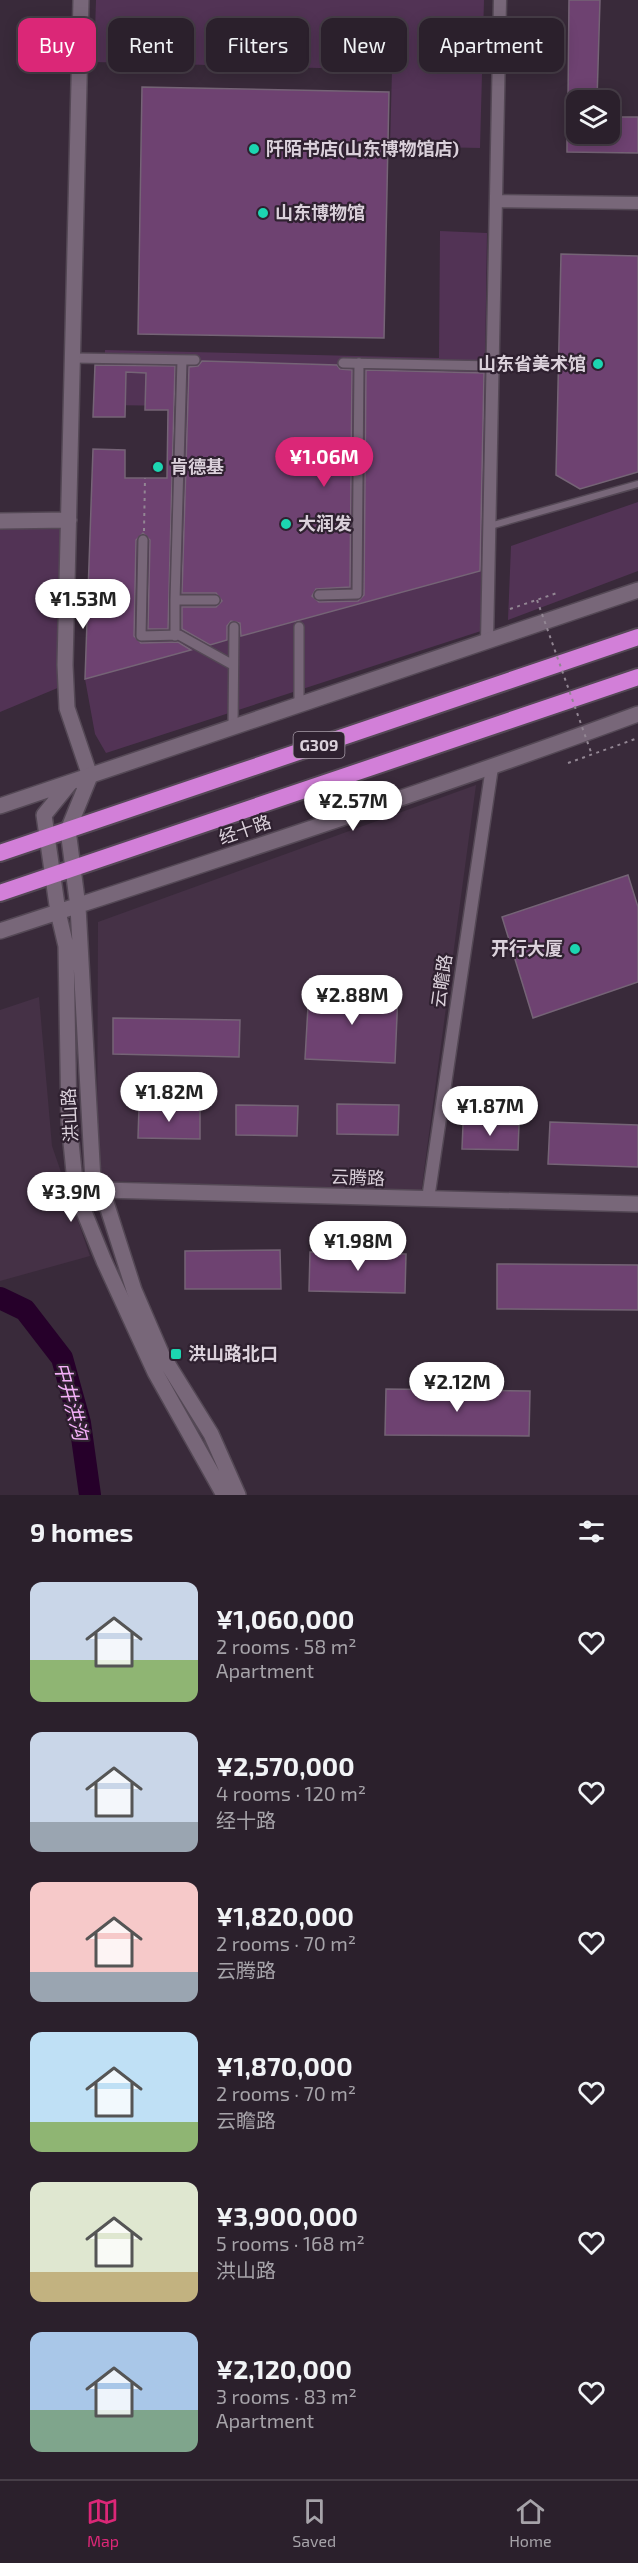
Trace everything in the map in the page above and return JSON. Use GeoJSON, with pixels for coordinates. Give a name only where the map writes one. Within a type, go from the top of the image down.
{"type":"FeatureCollection","features":[{"type":"Feature","properties":{"kind":"highway","name":"G309"},"geometry":{"type":"LineString","coordinates":[[0,853],[638,637]]}},
{"type":"Feature","properties":{"kind":"highway","name":"经十路"},"geometry":{"type":"LineString","coordinates":[[0,893],[635,680]]}},
{"type":"Feature","properties":{"kind":"main road"},"geometry":{"type":"LineString","coordinates":[[68,830],[90,776],[67,708],[81,0]]}},
{"type":"Feature","properties":{"kind":"main road"},"geometry":{"type":"LineString","coordinates":[[0,521],[69,520]]}},
{"type":"Feature","properties":{"kind":"main road"},"geometry":{"type":"LineString","coordinates":[[0,806],[638,590]]}},
{"type":"Feature","properties":{"kind":"main road","name":"经十路"},"geometry":{"type":"LineString","coordinates":[[0,931],[78,907],[492,767],[638,714]]}},
{"type":"Feature","properties":{"kind":"main road","name":"洪山路"},"geometry":{"type":"LineString","coordinates":[[70,783],[44,815],[58,912],[66,946],[69,1122],[76,1192],[104,1262],[156,1372],[224,1495]]}},
{"type":"Feature","properties":{"kind":"main road","name":"洪山路"},"geometry":{"type":"LineString","coordinates":[[68,830],[78,907],[93,1181],[102,1190],[134,1290],[162,1355],[211,1434],[238,1495]]}},
{"type":"Feature","properties":{"kind":"main road","name":"云腾路"},"geometry":{"type":"LineString","coordinates":[[76,1192],[102,1190],[638,1204]]}},
{"type":"Feature","properties":{"kind":"street"},"geometry":{"type":"LineString","coordinates":[[488,641],[500,0]]}},
{"type":"Feature","properties":{"kind":"street"},"geometry":{"type":"LineString","coordinates":[[496,201],[638,203]]}},
{"type":"Feature","properties":{"kind":"street"},"geometry":{"type":"LineString","coordinates":[[73,358],[195,360]]}},
{"type":"Feature","properties":{"kind":"street"},"geometry":{"type":"LineString","coordinates":[[175,636],[182,360]]}},
{"type":"Feature","properties":{"kind":"street"},"geometry":{"type":"LineString","coordinates":[[343,363],[493,366]]}},
{"type":"Feature","properties":{"kind":"street"},"geometry":{"type":"LineString","coordinates":[[319,595],[357,594],[359,363]]}},
{"type":"Feature","properties":{"kind":"street"},"geometry":{"type":"LineString","coordinates":[[143,540],[141,636],[175,636],[234,665]]}},
{"type":"Feature","properties":{"kind":"street"},"geometry":{"type":"LineString","coordinates":[[176,600],[214,600]]}},
{"type":"Feature","properties":{"kind":"street"},"geometry":{"type":"LineString","coordinates":[[233,728],[234,627]]}},
{"type":"Feature","properties":{"kind":"street"},"geometry":{"type":"LineString","coordinates":[[298,627],[299,704]]}},
{"type":"Feature","properties":{"kind":"street","name":"云瞻路"},"geometry":{"type":"LineString","coordinates":[[428,1199],[492,767]]}},
{"type":"Feature","properties":{"kind":"lane"},"geometry":{"type":"LineString","coordinates":[[490,526],[638,484]]}},
{"type":"Feature","properties":{"kind":"path"},"geometry":{"type":"LineString","coordinates":[[143,540],[145,478]]}},
{"type":"Feature","properties":{"kind":"path"},"geometry":{"type":"LineString","coordinates":[[510,609],[557,593]]}},
{"type":"Feature","properties":{"kind":"path"},"geometry":{"type":"LineString","coordinates":[[537,600],[592,755]]}},
{"type":"Feature","properties":{"kind":"path"},"geometry":{"type":"LineString","coordinates":[[568,763],[638,738]]}},
{"type":"Feature","properties":{"kind":"shaded area"},"geometry":{"type":"Polygon","coordinates":[[[96,0],[484,0],[484,18],[419,18],[419,72],[482,72],[480,148],[390,146],[392,72],[407,72],[407,18],[321,18],[321,68],[309,68],[309,18],[206,18],[206,65],[194,65],[194,18],[108,18],[108,62],[96,62],[96,0]]]}},
{"type":"Feature","properties":{"kind":"shaded area","name":"大润发"},"geometry":{"type":"Polygon","coordinates":[[[440,231],[487,233],[481,631],[106,753],[95,734],[85,679],[93,449],[125,450],[124,539],[178,541],[182,406],[103,405],[105,350],[439,358],[440,231]]]}},
{"type":"Feature","properties":{"kind":"shaded area"},"geometry":{"type":"Polygon","coordinates":[[[638,502],[638,571],[508,620],[511,546],[638,502]]]}},
{"type":"Feature","properties":{"kind":"shaded area"},"geometry":{"type":"Polygon","coordinates":[[[61,528],[60,687],[0,712],[0,529],[61,528]]]}},
{"type":"Feature","properties":{"kind":"shaded area"},"geometry":{"type":"Polygon","coordinates":[[[476,785],[421,1193],[97,1180],[98,922],[476,785]]]}},
{"type":"Feature","properties":{"kind":"shaded area"},"geometry":{"type":"Polygon","coordinates":[[[39,997],[52,1146],[90,1256],[0,1281],[0,1010],[39,997]]]}},
{"type":"Feature","properties":{"kind":"building"},"geometry":{"type":"Polygon","coordinates":[[[569,0],[600,0],[597,90],[568,90],[569,0]]]}},
{"type":"Feature","properties":{"kind":"building","name":"山东博物馆"},"geometry":{"type":"Polygon","coordinates":[[[142,87],[389,92],[384,338],[138,334],[142,87]]]}},
{"type":"Feature","properties":{"kind":"building"},"geometry":{"type":"Polygon","coordinates":[[[620,117],[638,117],[638,153],[567,152],[567,144],[620,144],[620,117]]]}},
{"type":"Feature","properties":{"kind":"building","name":"山东省美术馆"},"geometry":{"type":"Polygon","coordinates":[[[561,254],[638,256],[638,472],[580,489],[556,475],[561,254]]]}},
{"type":"Feature","properties":{"kind":"building","name":"大润发"},"geometry":{"type":"Polygon","coordinates":[[[202,361],[337,365],[340,369],[352,370],[350,587],[316,589],[312,596],[319,602],[358,601],[364,595],[366,370],[484,373],[480,571],[241,636],[240,623],[231,621],[227,626],[227,640],[210,645],[182,629],[182,607],[216,607],[222,601],[216,593],[182,593],[189,367],[198,366],[202,361]]]}},
{"type":"Feature","properties":{"kind":"building"},"geometry":{"type":"Polygon","coordinates":[[[95,365],[175,366],[168,629],[148,629],[150,540],[143,533],[136,540],[134,636],[141,643],[178,642],[191,650],[85,679],[93,449],[125,450],[125,478],[167,478],[168,410],[145,410],[146,373],[126,372],[125,417],[93,417],[95,365]]]}},
{"type":"Feature","properties":{"kind":"building","name":"开行大厦"},"geometry":{"type":"Polygon","coordinates":[[[628,875],[638,907],[638,982],[533,1018],[502,917],[628,875]]]}},
{"type":"Feature","properties":{"kind":"building"},"geometry":{"type":"Polygon","coordinates":[[[309,989],[398,993],[395,1063],[305,1059],[309,989]]]}},
{"type":"Feature","properties":{"kind":"building"},"geometry":{"type":"Polygon","coordinates":[[[113,1018],[240,1020],[239,1057],[113,1054],[113,1018]]]}},
{"type":"Feature","properties":{"kind":"building"},"geometry":{"type":"Polygon","coordinates":[[[337,1104],[399,1105],[398,1135],[337,1134],[337,1104]]]}},
{"type":"Feature","properties":{"kind":"building"},"geometry":{"type":"Polygon","coordinates":[[[236,1105],[298,1106],[297,1136],[236,1135],[236,1105]]]}},
{"type":"Feature","properties":{"kind":"building"},"geometry":{"type":"Polygon","coordinates":[[[139,1107],[200,1108],[200,1139],[138,1138],[139,1107]]]}},
{"type":"Feature","properties":{"kind":"building"},"geometry":{"type":"Polygon","coordinates":[[[550,1122],[638,1125],[638,1167],[548,1164],[550,1122]]]}},
{"type":"Feature","properties":{"kind":"building"},"geometry":{"type":"Polygon","coordinates":[[[463,1124],[519,1125],[518,1150],[462,1149],[463,1124]]]}},
{"type":"Feature","properties":{"kind":"building"},"geometry":{"type":"Polygon","coordinates":[[[280,1250],[281,1289],[185,1289],[185,1251],[280,1250]]]}},
{"type":"Feature","properties":{"kind":"building"},"geometry":{"type":"Polygon","coordinates":[[[310,1252],[406,1254],[405,1293],[309,1291],[310,1252]]]}},
{"type":"Feature","properties":{"kind":"building"},"geometry":{"type":"Polygon","coordinates":[[[497,1264],[638,1265],[638,1310],[497,1309],[497,1264]]]}},
{"type":"Feature","properties":{"kind":"building"},"geometry":{"type":"Polygon","coordinates":[[[386,1389],[530,1391],[529,1436],[385,1435],[386,1389]]]}},
{"type":"Feature","properties":{"kind":"waterway","name":"中井洪沟"},"geometry":{"type":"LineString","coordinates":[[0,1298],[25,1310],[62,1358],[80,1423],[90,1495]]}},
{"type":"Feature","properties":{"kind":"place","name":"阡陌书店(山东博物馆店)"},"geometry":{"type":"Point","coordinates":[254,149]}},
{"type":"Feature","properties":{"kind":"place","name":"山东博物馆"},"geometry":{"type":"Point","coordinates":[263,213]}},
{"type":"Feature","properties":{"kind":"place","name":"山东省美术馆"},"geometry":{"type":"Point","coordinates":[598,364]}},
{"type":"Feature","properties":{"kind":"place","name":"肯德基"},"geometry":{"type":"Point","coordinates":[158,467]}},
{"type":"Feature","properties":{"kind":"place","name":"大润发"},"geometry":{"type":"Point","coordinates":[286,524]}},
{"type":"Feature","properties":{"kind":"place","name":"开行大厦"},"geometry":{"type":"Point","coordinates":[575,949]}},
{"type":"Feature","properties":{"kind":"place","name":"洪山路北口"},"geometry":{"type":"Point","coordinates":[176,1354]}}]}
